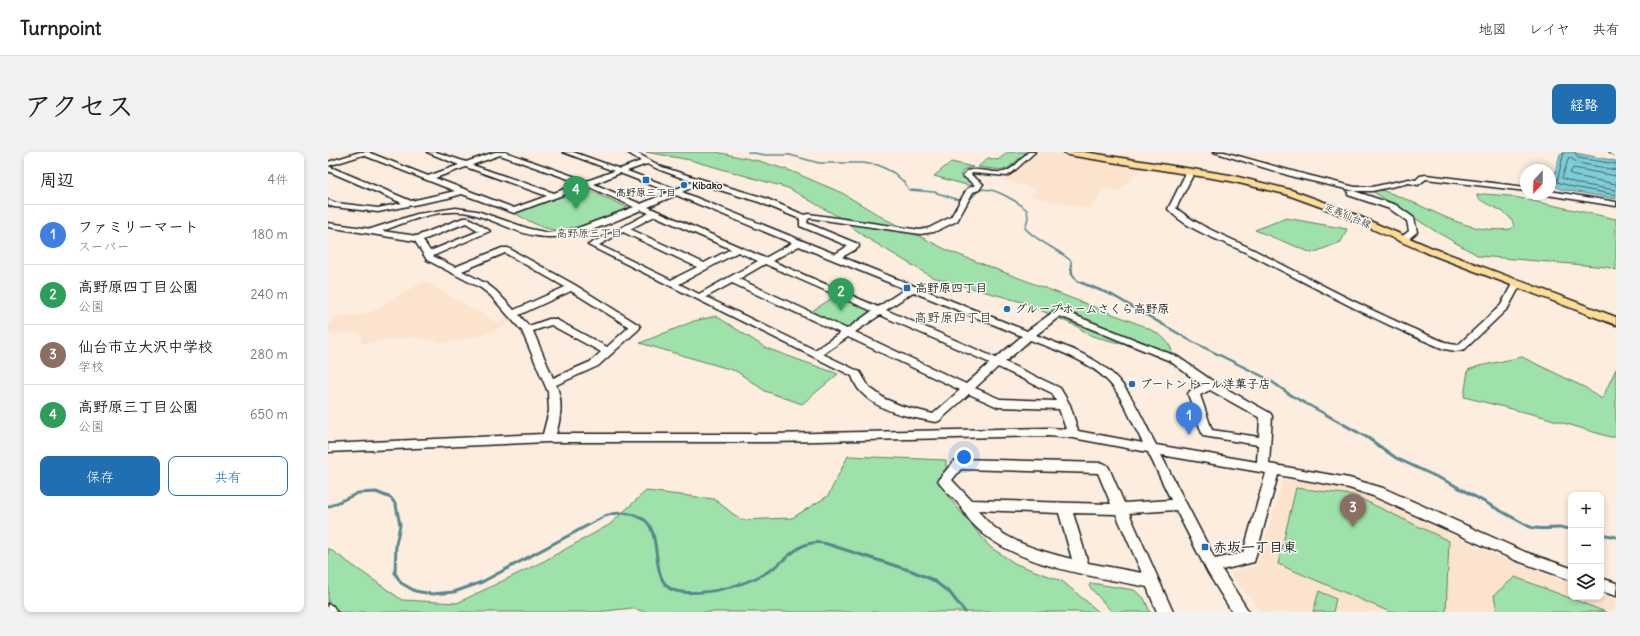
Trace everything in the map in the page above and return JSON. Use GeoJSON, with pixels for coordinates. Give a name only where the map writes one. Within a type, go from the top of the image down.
{"type":"FeatureCollection","features":[{"type":"Feature","properties":{"kind":"main road","name":"定義仙台線"},"geometry":{"type":"LineString","coordinates":[[1068,152],[1191,171],[1252,183],[1304,198],[1403,238],[1426,249],[1616,321]]}},
{"type":"Feature","properties":{"kind":"street"},"geometry":{"type":"LineString","coordinates":[[328,164],[365,152],[514,211],[647,161]]}},
{"type":"Feature","properties":{"kind":"street"},"geometry":{"type":"LineString","coordinates":[[430,152],[554,196]]}},
{"type":"Feature","properties":{"kind":"street"},"geometry":{"type":"LineString","coordinates":[[428,178],[500,152],[586,184],[639,208],[765,260],[999,363],[1056,391],[1064,405],[1073,434]]}},
{"type":"Feature","properties":{"kind":"street"},"geometry":{"type":"LineString","coordinates":[[566,152],[622,170],[911,289],[1075,354],[1112,380],[1120,389],[1212,566],[1241,612]]}},
{"type":"Feature","properties":{"kind":"street"},"geometry":{"type":"LineString","coordinates":[[630,152],[684,177],[762,200],[804,218],[809,216],[926,232],[941,226],[954,218],[970,191],[976,188],[979,184],[967,176],[969,172],[973,171],[1004,174],[1011,172],[1032,152]]}},
{"type":"Feature","properties":{"kind":"street"},"geometry":{"type":"LineString","coordinates":[[1206,152],[1355,194],[1393,207],[1411,220],[1413,232],[1403,238]]}},
{"type":"Feature","properties":{"kind":"street"},"geometry":{"type":"LineString","coordinates":[[1217,152],[1290,173],[1355,189],[1372,189],[1409,181],[1418,183],[1426,177],[1520,188]]}},
{"type":"Feature","properties":{"kind":"street"},"geometry":{"type":"LineString","coordinates":[[328,168],[411,204]]}},
{"type":"Feature","properties":{"kind":"street"},"geometry":{"type":"LineString","coordinates":[[1191,171],[1172,209],[1177,213],[1203,229],[1230,241],[1340,299],[1448,347],[1461,347],[1505,306],[1516,284]]}},
{"type":"Feature","properties":{"kind":"street"},"geometry":{"type":"LineString","coordinates":[[374,231],[409,218],[449,211],[468,211],[495,219],[534,234],[561,234],[582,230],[639,208],[699,182]]}},
{"type":"Feature","properties":{"kind":"street"},"geometry":{"type":"LineString","coordinates":[[328,202],[334,205],[378,210],[448,196],[462,191]]}},
{"type":"Feature","properties":{"kind":"street"},"geometry":{"type":"LineString","coordinates":[[1556,194],[1616,204]]}},
{"type":"Feature","properties":{"kind":"street"},"geometry":{"type":"LineString","coordinates":[[654,214],[592,245],[673,283],[856,374],[865,390],[890,406],[906,412],[935,418],[999,363],[1028,335],[1059,312],[1174,359],[1210,385],[1266,416],[1264,442],[1268,468],[1250,558],[1212,566]]}},
{"type":"Feature","properties":{"kind":"street"},"geometry":{"type":"LineString","coordinates":[[804,218],[803,224],[855,246],[836,257]]}},
{"type":"Feature","properties":{"kind":"street"},"geometry":{"type":"LineString","coordinates":[[328,225],[418,239],[466,220],[486,232],[427,254]]}},
{"type":"Feature","properties":{"kind":"street"},"geometry":{"type":"LineString","coordinates":[[623,229],[704,267]]}},
{"type":"Feature","properties":{"kind":"street"},"geometry":{"type":"LineString","coordinates":[[418,239],[427,254],[454,271],[484,286],[493,293],[514,314],[527,330],[554,392],[555,411],[553,424],[548,438]]}},
{"type":"Feature","properties":{"kind":"street"},"geometry":{"type":"LineString","coordinates":[[700,297],[799,242]]}},
{"type":"Feature","properties":{"kind":"street"},"geometry":{"type":"LineString","coordinates":[[673,283],[738,249]]}},
{"type":"Feature","properties":{"kind":"street"},"geometry":{"type":"LineString","coordinates":[[454,271],[505,250],[572,288],[634,327],[594,364],[551,383]]}},
{"type":"Feature","properties":{"kind":"street"},"geometry":{"type":"LineString","coordinates":[[732,279],[998,403],[1064,405]]}},
{"type":"Feature","properties":{"kind":"street"},"geometry":{"type":"LineString","coordinates":[[514,314],[572,288]]}},
{"type":"Feature","properties":{"kind":"street"},"geometry":{"type":"LineString","coordinates":[[816,354],[846,332],[911,289]]}},
{"type":"Feature","properties":{"kind":"street"},"geometry":{"type":"LineString","coordinates":[[527,330],[552,321],[608,352]]}},
{"type":"Feature","properties":{"kind":"street"},"geometry":{"type":"LineString","coordinates":[[1210,385],[1194,394],[1207,433],[1264,442]]}},
{"type":"Feature","properties":{"kind":"street"},"geometry":{"type":"LineString","coordinates":[[328,448],[548,438],[772,438],[1048,432],[1073,434],[1350,483],[1378,492],[1520,556],[1568,573]]}},
{"type":"Feature","properties":{"kind":"street"},"geometry":{"type":"LineString","coordinates":[[1153,582],[1082,567],[1025,551],[998,537],[979,522],[967,505],[944,480],[958,464],[1103,468],[1119,509],[1153,582],[1165,612]]}},
{"type":"Feature","properties":{"kind":"street"},"geometry":{"type":"LineString","coordinates":[[967,505],[1119,509],[1180,504]]}},
{"type":"Feature","properties":{"kind":"street"},"geometry":{"type":"LineString","coordinates":[[1064,507],[1082,567]]}},
{"type":"Feature","properties":{"kind":"street"},"geometry":{"type":"LineString","coordinates":[[1604,585],[1616,590]]}},
{"type":"Feature","properties":{"kind":"shaded area"},"geometry":{"type":"Polygon","coordinates":[[[1035,152],[1057,152],[1144,166],[1119,191],[1104,188],[1090,209],[1029,196],[1036,189],[1004,180],[1035,152]]]}},
{"type":"Feature","properties":{"kind":"shaded area"},"geometry":{"type":"Polygon","coordinates":[[[424,281],[497,323],[508,319],[511,322],[482,335],[446,343],[412,337],[394,340],[387,339],[362,344],[359,332],[328,333],[328,325],[336,317],[368,314],[424,281]]]}},
{"type":"Feature","properties":{"kind":"shaded area"},"geometry":{"type":"Polygon","coordinates":[[[1284,479],[1354,490],[1379,500],[1493,554],[1568,583],[1568,600],[1604,600],[1604,596],[1616,601],[1616,612],[1261,612],[1230,573],[1257,565],[1284,479]]]}},
{"type":"Feature","properties":{"kind":"green space"},"geometry":{"type":"Polygon","coordinates":[[[646,152],[716,152],[759,161],[791,171],[842,193],[885,219],[949,251],[1141,325],[1164,338],[1168,342],[1172,352],[1165,353],[1146,350],[1092,336],[1076,326],[1022,302],[932,277],[867,238],[837,216],[788,188],[690,160],[646,152]]]}},
{"type":"Feature","properties":{"kind":"green space"},"geometry":{"type":"Polygon","coordinates":[[[1008,152],[1027,152],[1007,169],[1002,170],[978,167],[988,158],[998,160],[1008,152]]]}},
{"type":"Feature","properties":{"kind":"green space"},"geometry":{"type":"Polygon","coordinates":[[[951,162],[973,167],[965,169],[960,175],[971,182],[970,186],[934,176],[951,162]]]}},
{"type":"Feature","properties":{"kind":"green space"},"geometry":{"type":"Polygon","coordinates":[[[1366,187],[1385,191],[1437,214],[1472,227],[1491,230],[1511,229],[1514,226],[1512,220],[1508,216],[1482,201],[1477,197],[1477,195],[1484,194],[1510,196],[1520,198],[1520,200],[1528,200],[1616,219],[1616,270],[1607,267],[1479,256],[1435,231],[1366,187]]]}},
{"type":"Feature","properties":{"kind":"green space"},"geometry":{"type":"Polygon","coordinates":[[[584,188],[629,208],[614,216],[593,224],[562,230],[554,230],[544,227],[514,213],[577,189],[584,188]]]}},
{"type":"Feature","properties":{"kind":"green space"},"geometry":{"type":"Polygon","coordinates":[[[1286,218],[1347,229],[1341,242],[1312,253],[1255,230],[1286,218]]]}},
{"type":"Feature","properties":{"kind":"green space"},"geometry":{"type":"Polygon","coordinates":[[[837,295],[871,310],[871,312],[848,328],[842,328],[809,313],[837,295]]]}},
{"type":"Feature","properties":{"kind":"green space"},"geometry":{"type":"Polygon","coordinates":[[[716,316],[766,348],[838,374],[802,404],[765,391],[736,371],[640,343],[694,321],[716,316]]]}},
{"type":"Feature","properties":{"kind":"green space"},"geometry":{"type":"Polygon","coordinates":[[[1522,357],[1586,388],[1602,399],[1616,369],[1616,437],[1610,437],[1544,417],[1464,397],[1468,370],[1479,366],[1522,357]]]}},
{"type":"Feature","properties":{"kind":"green space"},"geometry":{"type":"Polygon","coordinates":[[[848,456],[946,460],[947,495],[990,547],[1016,564],[1062,581],[1099,612],[645,612],[632,608],[597,612],[328,612],[328,548],[402,600],[457,603],[544,561],[609,525],[646,491],[714,499],[741,520],[792,518],[828,496],[848,456]]]}},
{"type":"Feature","properties":{"kind":"green space"},"geometry":{"type":"Polygon","coordinates":[[[1296,488],[1353,495],[1449,541],[1446,612],[1390,612],[1278,564],[1296,488]]]}},
{"type":"Feature","properties":{"kind":"green space"},"geometry":{"type":"Polygon","coordinates":[[[1515,577],[1568,597],[1568,600],[1575,600],[1606,612],[1497,612],[1494,595],[1515,577]]]}},
{"type":"Feature","properties":{"kind":"green space"},"geometry":{"type":"Polygon","coordinates":[[[1091,583],[1134,590],[1144,598],[1150,612],[1112,612],[1089,586],[1091,583]]]}},
{"type":"Feature","properties":{"kind":"green space"},"geometry":{"type":"Polygon","coordinates":[[[1319,591],[1336,599],[1333,612],[1313,612],[1319,591]]]}},
{"type":"Feature","properties":{"kind":"water"},"geometry":{"type":"Polygon","coordinates":[[[1570,152],[1616,161],[1616,199],[1560,189],[1556,186],[1556,169],[1560,154],[1570,152]]]}},
{"type":"Feature","properties":{"kind":"waterway"},"geometry":{"type":"LineString","coordinates":[[748,152],[765,155],[790,155],[819,163],[862,163],[878,165],[894,173],[905,183],[909,190],[934,192],[959,200],[968,201],[980,190],[985,189],[998,192],[1012,199],[1027,210],[1028,218],[1025,228],[1035,237],[1065,256],[1071,261],[1071,265]]}},
{"type":"Feature","properties":{"kind":"waterway"},"geometry":{"type":"LineString","coordinates":[[1071,265],[1072,274],[1077,281],[1112,295],[1193,342],[1268,379],[1292,396],[1327,415]]}},
{"type":"Feature","properties":{"kind":"waterway"},"geometry":{"type":"LineString","coordinates":[[1325,414],[1368,438],[1396,458],[1452,484],[1530,527],[1540,529],[1568,529]]}},
{"type":"Feature","properties":{"kind":"waterway"},"geometry":{"type":"LineString","coordinates":[[328,507],[358,493],[376,492],[391,498],[396,505],[400,525],[396,544],[395,573],[401,583],[415,591],[432,594],[454,592],[482,582],[605,516],[623,513],[635,515],[643,519],[651,529],[660,573],[664,582],[670,589],[691,593],[713,591],[735,586],[764,574],[801,547],[817,542],[912,571],[933,580],[950,593],[965,612]]}},
{"type":"Feature","properties":{"kind":"waterway"},"geometry":{"type":"LineString","coordinates":[[1604,535],[1616,537]]}},
{"type":"Feature","properties":{"kind":"place","name":"高野原三丁目"},"geometry":{"type":"Point","coordinates":[646,180]}},
{"type":"Feature","properties":{"kind":"place","name":"Kibako"},"geometry":{"type":"Point","coordinates":[684,185]}},
{"type":"Feature","properties":{"kind":"place","name":"高野原三丁目公園"},"geometry":{"type":"Point","coordinates":[576,209]}},
{"type":"Feature","properties":{"kind":"place","name":"高野原四丁目"},"geometry":{"type":"Point","coordinates":[907,288]}},
{"type":"Feature","properties":{"kind":"place","name":"グループホームさくら高野原"},"geometry":{"type":"Point","coordinates":[1007,309]}},
{"type":"Feature","properties":{"kind":"place","name":"高野原四丁目公園"},"geometry":{"type":"Point","coordinates":[841,311]}},
{"type":"Feature","properties":{"kind":"place","name":"ブートンドール洋菓子店"},"geometry":{"type":"Point","coordinates":[1132,384]}},
{"type":"Feature","properties":{"kind":"place","name":"ファミリーマート"},"geometry":{"type":"Point","coordinates":[1189,435]}},
{"type":"Feature","properties":{"kind":"place","name":"仙台市立大沢中学校"},"geometry":{"type":"Point","coordinates":[1353,527]}},
{"type":"Feature","properties":{"kind":"place","name":"赤坂一丁目東"},"geometry":{"type":"Point","coordinates":[1205,547]}},
{"type":"Feature","properties":{"kind":"district","name":"高野原三丁目"},"geometry":{"type":"Point","coordinates":[589,233]}},
{"type":"Feature","properties":{"kind":"district","name":"高野原四丁目"},"geometry":{"type":"Point","coordinates":[953,317]}}]}
